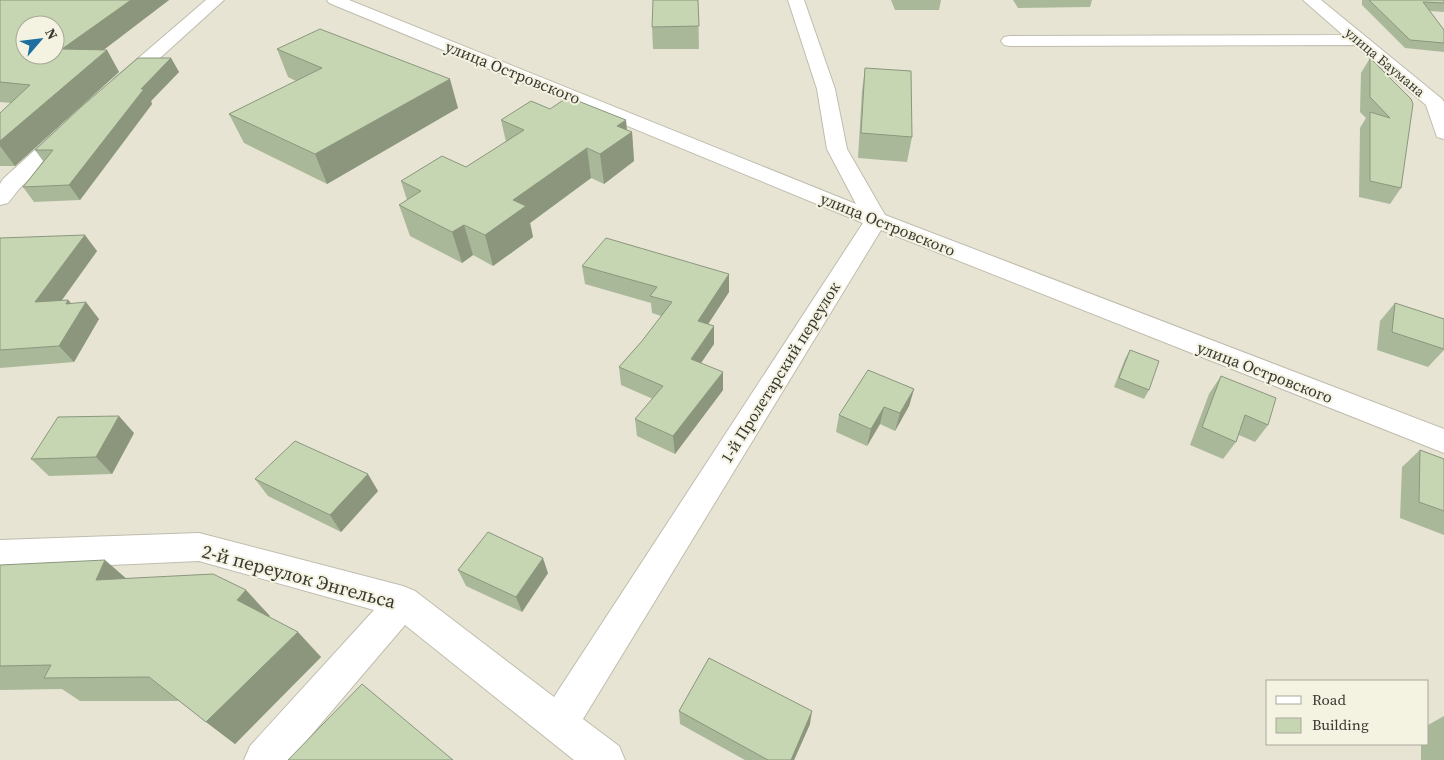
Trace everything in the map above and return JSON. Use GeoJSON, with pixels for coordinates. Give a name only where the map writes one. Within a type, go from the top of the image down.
{"type":"FeatureCollection","features":[{"type":"Feature","properties":{"kind":"street"},"geometry":{"type":"LineString","coordinates":[[104,97],[216,0]]}},
{"type":"Feature","properties":{"kind":"street","name":"улица Островского"},"geometry":{"type":"LineString","coordinates":[[335,0],[876,220],[1444,441]]}},
{"type":"Feature","properties":{"kind":"street"},"geometry":{"type":"LineString","coordinates":[[796,0],[826,89],[837,149],[876,220]]}},
{"type":"Feature","properties":{"kind":"street","name":"улица Баумана"},"geometry":{"type":"LineString","coordinates":[[1311,0],[1439,104],[1444,133]]}},
{"type":"Feature","properties":{"kind":"street"},"geometry":{"type":"LineString","coordinates":[[1010,41],[1358,40]]}},
{"type":"Feature","properties":{"kind":"street"},"geometry":{"type":"LineString","coordinates":[[0,198],[11,184],[82,116]]}},
{"type":"Feature","properties":{"kind":"street","name":"1-й Пролетарский переулок"},"geometry":{"type":"LineString","coordinates":[[559,724],[876,220]]}},
{"type":"Feature","properties":{"kind":"street","name":"2-й переулок Энгельса"},"geometry":{"type":"LineString","coordinates":[[0,555],[199,547],[403,602],[605,760]]}},
{"type":"Feature","properties":{"kind":"street"},"geometry":{"type":"LineString","coordinates":[[264,760],[403,602]]}},
{"type":"Feature","properties":{"kind":"building"},"geometry":{"type":"Polygon","coordinates":[[[0,0],[131,0],[65,47],[65,15],[15,15],[15,65],[65,65],[65,49],[107,50],[0,141],[0,113],[30,85],[0,82],[0,0]]]}},
{"type":"Feature","properties":{"kind":"building"},"geometry":{"type":"Polygon","coordinates":[[[653,0],[698,0],[699,26],[652,27],[653,0]]]}},
{"type":"Feature","properties":{"kind":"building"},"geometry":{"type":"Polygon","coordinates":[[[1369,0],[1444,0],[1444,3],[1423,2],[1444,30],[1444,43],[1410,40],[1369,0]]]}},
{"type":"Feature","properties":{"kind":"building"},"geometry":{"type":"Polygon","coordinates":[[[320,29],[450,79],[315,154],[229,114],[322,68],[277,49],[320,29]]]}},
{"type":"Feature","properties":{"kind":"building"},"geometry":{"type":"Polygon","coordinates":[[[138,58],[171,58],[141,89],[144,89],[69,185],[23,187],[53,150],[35,150],[138,58]]]}},
{"type":"Feature","properties":{"kind":"building"},"geometry":{"type":"Polygon","coordinates":[[[1370,58],[1411,99],[1413,104],[1401,188],[1370,181],[1370,112],[1390,118],[1370,97],[1370,58]]]}},
{"type":"Feature","properties":{"kind":"building"},"geometry":{"type":"Polygon","coordinates":[[[865,68],[911,71],[912,137],[861,133],[865,68]]]}},
{"type":"Feature","properties":{"kind":"building"},"geometry":{"type":"Polygon","coordinates":[[[568,97],[626,120],[617,126],[632,132],[600,154],[587,148],[513,200],[526,206],[485,235],[464,225],[452,232],[399,205],[421,191],[401,181],[442,156],[466,167],[524,130],[501,120],[531,101],[550,109],[568,97]]]}},
{"type":"Feature","properties":{"kind":"building"},"geometry":{"type":"Polygon","coordinates":[[[85,235],[35,302],[68,300],[66,304],[86,302],[59,346],[0,350],[0,238],[85,235]]]}},
{"type":"Feature","properties":{"kind":"building"},"geometry":{"type":"Polygon","coordinates":[[[606,238],[729,274],[698,321],[714,326],[691,359],[723,372],[673,436],[635,419],[663,386],[619,367],[672,302],[650,296],[657,287],[582,266],[606,238]]]}},
{"type":"Feature","properties":{"kind":"building"},"geometry":{"type":"Polygon","coordinates":[[[1395,303],[1444,319],[1444,349],[1392,332],[1395,303]]]}},
{"type":"Feature","properties":{"kind":"building"},"geometry":{"type":"Polygon","coordinates":[[[1130,350],[1159,361],[1149,390],[1119,378],[1130,350]]]}},
{"type":"Feature","properties":{"kind":"building"},"geometry":{"type":"Polygon","coordinates":[[[868,370],[914,389],[900,413],[884,407],[871,429],[839,415],[868,370]]]}},
{"type":"Feature","properties":{"kind":"building"},"geometry":{"type":"Polygon","coordinates":[[[1221,376],[1276,398],[1268,425],[1245,415],[1236,442],[1202,427],[1221,376]]]}},
{"type":"Feature","properties":{"kind":"building"},"geometry":{"type":"Polygon","coordinates":[[[119,416],[96,457],[31,459],[58,417],[119,416]]]}},
{"type":"Feature","properties":{"kind":"building"},"geometry":{"type":"Polygon","coordinates":[[[295,441],[368,474],[330,515],[255,479],[295,441]]]}},
{"type":"Feature","properties":{"kind":"building"},"geometry":{"type":"Polygon","coordinates":[[[1420,450],[1444,459],[1444,511],[1419,502],[1420,450]]]}},
{"type":"Feature","properties":{"kind":"building"},"geometry":{"type":"Polygon","coordinates":[[[488,532],[543,558],[516,597],[458,570],[488,532]]]}},
{"type":"Feature","properties":{"kind":"building"},"geometry":{"type":"Polygon","coordinates":[[[105,560],[96,580],[213,574],[246,590],[237,600],[298,632],[206,722],[149,677],[44,678],[51,665],[0,666],[0,565],[105,560]]]}},
{"type":"Feature","properties":{"kind":"building"},"geometry":{"type":"Polygon","coordinates":[[[709,658],[812,711],[791,760],[768,760],[679,711],[709,658]]]}},
{"type":"Feature","properties":{"kind":"building"},"geometry":{"type":"Polygon","coordinates":[[[362,684],[453,760],[288,760],[362,684]]]}}]}
